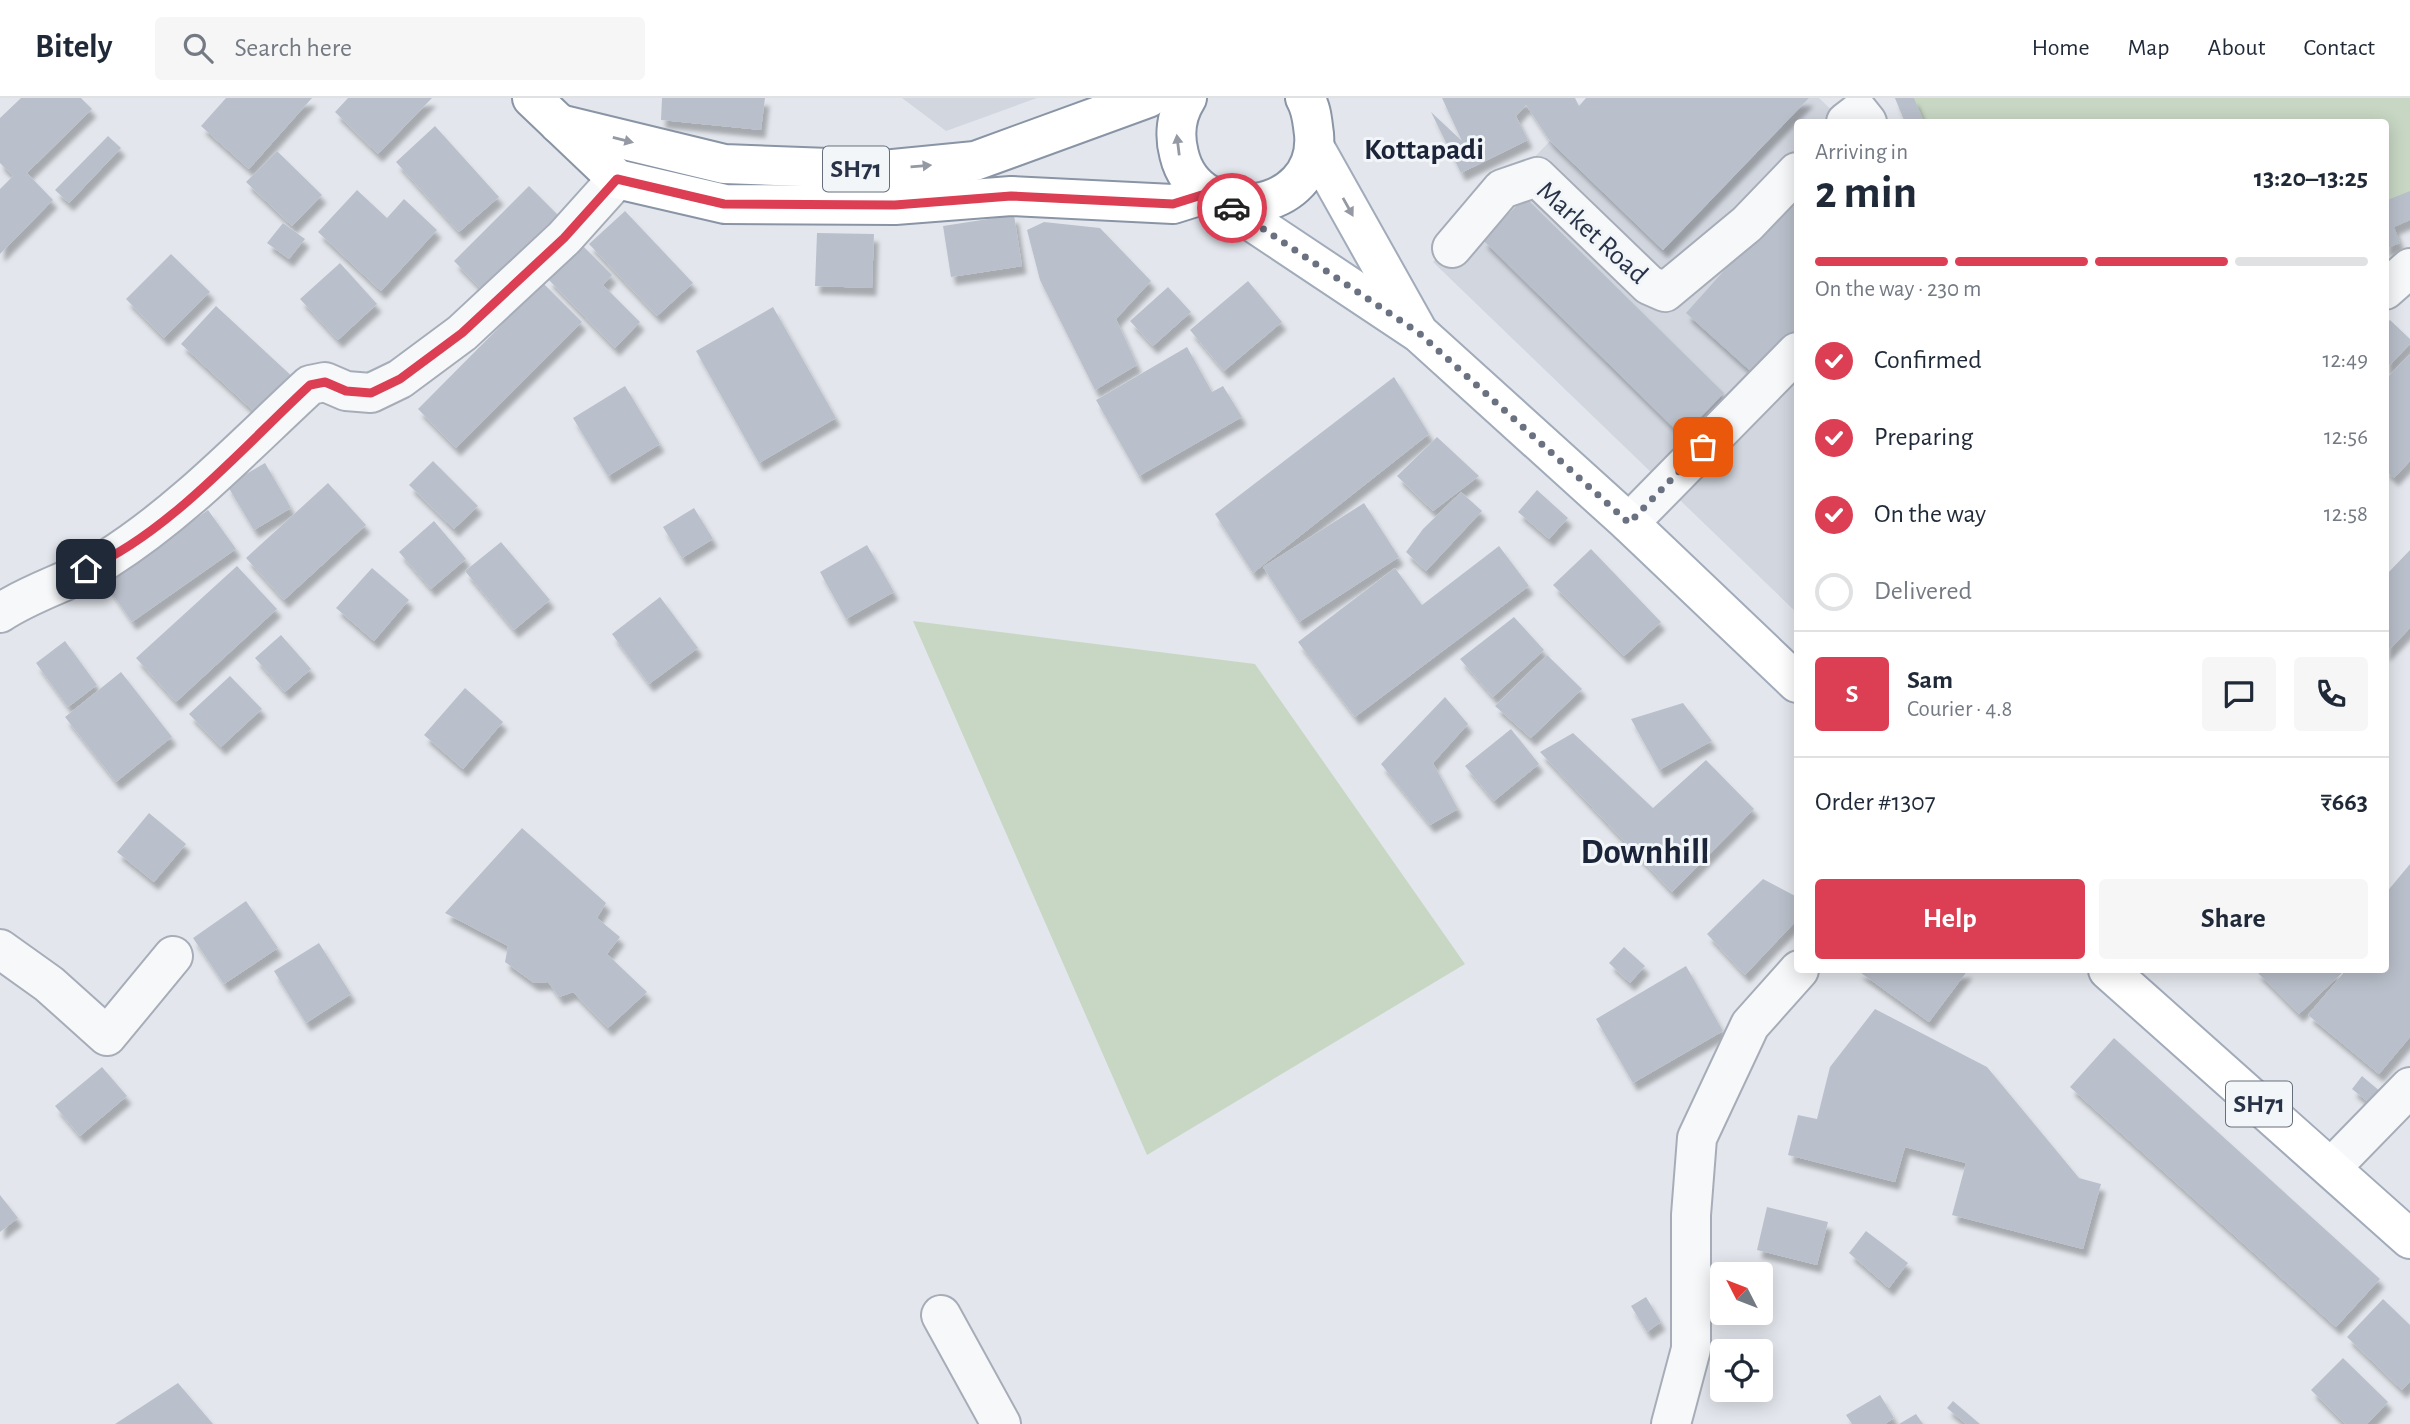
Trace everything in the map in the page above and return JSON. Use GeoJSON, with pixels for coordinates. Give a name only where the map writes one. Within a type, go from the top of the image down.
{"type":"FeatureCollection","features":[{"type":"Feature","properties":{"kind":"main road","name":"SH71"},"geometry":{"type":"LineString","coordinates":[[545,111],[724,164],[883,170],[975,161],[1148,98]]}},
{"type":"Feature","properties":{"kind":"main road"},"geometry":{"type":"LineString","coordinates":[[1187,98],[1177,123],[1176,144],[1181,163],[1191,180],[1214,198],[1419,333],[1629,523],[1794,680]]}},
{"type":"Feature","properties":{"kind":"main road","name":"SH71"},"geometry":{"type":"LineString","coordinates":[[545,111],[617,179],[724,204],[895,205],[1011,196],[1173,204],[1214,198]]}},
{"type":"Feature","properties":{"kind":"main road"},"geometry":{"type":"LineString","coordinates":[[1214,198],[1263,204],[1282,196],[1297,184],[1309,167],[1314,114]]}},
{"type":"Feature","properties":{"kind":"main road"},"geometry":{"type":"LineString","coordinates":[[1314,114],[1419,333]]}},
{"type":"Feature","properties":{"kind":"main road","name":"SH71"},"geometry":{"type":"LineString","coordinates":[[2111,973],[2410,1239]]}},
{"type":"Feature","properties":{"kind":"street"},"geometry":{"type":"LineString","coordinates":[[1850,119],[1859,112],[1865,119]]}},
{"type":"Feature","properties":{"kind":"street","name":"Market Road"},"geometry":{"type":"LineString","coordinates":[[1452,248],[1502,189],[1537,177],[1649,285],[1665,292],[1747,225],[1794,175]]}},
{"type":"Feature","properties":{"kind":"street"},"geometry":{"type":"LineString","coordinates":[[0,613],[51,584],[103,562],[169,516],[310,385],[325,382],[346,391],[371,393],[400,379],[462,333],[564,238],[617,179]]}},
{"type":"Feature","properties":{"kind":"street"},"geometry":{"type":"LineString","coordinates":[[2389,286],[2410,268]]}},
{"type":"Feature","properties":{"kind":"street"},"geometry":{"type":"LineString","coordinates":[[1629,523],[1794,355]]}},
{"type":"Feature","properties":{"kind":"street"},"geometry":{"type":"LineString","coordinates":[[0,950],[49,984],[107,1037],[173,956]]}},
{"type":"Feature","properties":{"kind":"street"},"geometry":{"type":"LineString","coordinates":[[1671,1424],[1691,1349],[1691,1215],[1697,1138],[1750,1025],[1797,973]]}},
{"type":"Feature","properties":{"kind":"street"},"geometry":{"type":"LineString","coordinates":[[2331,1168],[2410,1087]]}},
{"type":"Feature","properties":{"kind":"street"},"geometry":{"type":"LineString","coordinates":[[941,1315],[1001,1424]]}},
{"type":"Feature","properties":{"kind":"shaded area"},"geometry":{"type":"Polygon","coordinates":[[[902,98],[1037,98],[946,131],[902,98]]]}},
{"type":"Feature","properties":{"kind":"shaded area"},"geometry":{"type":"Polygon","coordinates":[[[1809,98],[1819,98],[1841,119],[1794,119],[1794,610],[1433,262],[1550,141],[1663,250],[1809,98]]]}},
{"type":"Feature","properties":{"kind":"green space"},"geometry":{"type":"Polygon","coordinates":[[[1895,98],[2410,98],[2410,220],[2394,227],[2400,243],[2389,247],[2389,119],[1904,119],[1895,98]]]}},
{"type":"Feature","properties":{"kind":"green space"},"geometry":{"type":"Polygon","coordinates":[[[913,621],[1255,664],[1465,964],[1147,1155],[913,621]]]}},
{"type":"Feature","properties":{"kind":"building"},"geometry":{"type":"Polygon","coordinates":[[[21,98],[81,98],[92,109],[27,173],[53,200],[0,254],[0,189],[13,176],[0,163],[0,118],[21,98]]]}},
{"type":"Feature","properties":{"kind":"building"},"geometry":{"type":"Polygon","coordinates":[[[226,98],[312,98],[249,169],[201,126],[226,98]]]}},
{"type":"Feature","properties":{"kind":"building"},"geometry":{"type":"Polygon","coordinates":[[[348,98],[432,98],[378,154],[335,112],[348,98]]]}},
{"type":"Feature","properties":{"kind":"building"},"geometry":{"type":"Polygon","coordinates":[[[662,98],[765,98],[761,130],[661,120],[662,98]]]}},
{"type":"Feature","properties":{"kind":"building"},"geometry":{"type":"Polygon","coordinates":[[[1442,98],[1575,98],[1579,106],[1586,98],[1809,98],[1663,250],[1550,141],[1526,105],[1516,116],[1528,140],[1461,173],[1431,112],[1462,141],[1442,98]]]}},
{"type":"Feature","properties":{"kind":"building"},"geometry":{"type":"Polygon","coordinates":[[[1895,98],[1914,98],[1923,119],[1904,119],[1895,98]]]}},
{"type":"Feature","properties":{"kind":"building"},"geometry":{"type":"Polygon","coordinates":[[[435,126],[499,197],[459,232],[396,162],[435,126]]]}},
{"type":"Feature","properties":{"kind":"building"},"geometry":{"type":"Polygon","coordinates":[[[108,136],[121,148],[69,203],[55,190],[108,136]]]}},
{"type":"Feature","properties":{"kind":"building"},"geometry":{"type":"Polygon","coordinates":[[[277,151],[322,195],[292,226],[246,182],[277,151]]]}},
{"type":"Feature","properties":{"kind":"building"},"geometry":{"type":"Polygon","coordinates":[[[529,186],[567,224],[491,299],[454,261],[529,186]]]}},
{"type":"Feature","properties":{"kind":"building"},"geometry":{"type":"Polygon","coordinates":[[[357,190],[387,218],[404,199],[437,230],[381,291],[318,232],[357,190]]]}},
{"type":"Feature","properties":{"kind":"building"},"geometry":{"type":"Polygon","coordinates":[[[2410,191],[2410,220],[2394,227],[2400,243],[2389,247],[2389,199],[2410,191]]]}},
{"type":"Feature","properties":{"kind":"building"},"geometry":{"type":"Polygon","coordinates":[[[1794,192],[1794,335],[1757,377],[1686,313],[1794,192]]]}},
{"type":"Feature","properties":{"kind":"building"},"geometry":{"type":"Polygon","coordinates":[[[1525,197],[1724,393],[1682,436],[1483,240],[1525,197]]]}},
{"type":"Feature","properties":{"kind":"building"},"geometry":{"type":"Polygon","coordinates":[[[625,211],[693,283],[657,316],[589,244],[625,211]]]}},
{"type":"Feature","properties":{"kind":"building"},"geometry":{"type":"Polygon","coordinates":[[[1014,215],[1022,266],[951,277],[943,226],[1014,215]]]}},
{"type":"Feature","properties":{"kind":"building"},"geometry":{"type":"Polygon","coordinates":[[[1044,222],[1100,228],[1151,281],[1116,319],[1137,365],[1095,390],[1040,280],[1027,230],[1044,222]]]}},
{"type":"Feature","properties":{"kind":"building"},"geometry":{"type":"Polygon","coordinates":[[[283,223],[305,239],[289,259],[267,243],[283,223]]]}},
{"type":"Feature","properties":{"kind":"building"},"geometry":{"type":"Polygon","coordinates":[[[817,233],[874,234],[872,288],[815,286],[817,233]]]}},
{"type":"Feature","properties":{"kind":"building"},"geometry":{"type":"Polygon","coordinates":[[[582,245],[612,275],[603,285],[640,322],[615,348],[548,279],[582,245]]]}},
{"type":"Feature","properties":{"kind":"building"},"geometry":{"type":"Polygon","coordinates":[[[171,254],[210,292],[164,338],[126,299],[171,254]]]}},
{"type":"Feature","properties":{"kind":"building"},"geometry":{"type":"Polygon","coordinates":[[[340,263],[377,304],[338,340],[300,299],[340,263]]]}},
{"type":"Feature","properties":{"kind":"building"},"geometry":{"type":"Polygon","coordinates":[[[1248,281],[1282,322],[1224,371],[1190,330],[1248,281]]]}},
{"type":"Feature","properties":{"kind":"building"},"geometry":{"type":"Polygon","coordinates":[[[543,283],[582,322],[456,448],[418,409],[543,283]]]}},
{"type":"Feature","properties":{"kind":"building"},"geometry":{"type":"Polygon","coordinates":[[[1168,287],[1191,312],[1153,346],[1130,321],[1168,287]]]}},
{"type":"Feature","properties":{"kind":"building"},"geometry":{"type":"Polygon","coordinates":[[[216,306],[296,380],[261,418],[181,344],[216,306]]]}},
{"type":"Feature","properties":{"kind":"building"},"geometry":{"type":"Polygon","coordinates":[[[773,307],[836,418],[759,463],[696,351],[773,307]]]}},
{"type":"Feature","properties":{"kind":"building"},"geometry":{"type":"Polygon","coordinates":[[[2389,321],[2410,339],[2410,344],[2389,366],[2389,321]]]}},
{"type":"Feature","properties":{"kind":"building"},"geometry":{"type":"Polygon","coordinates":[[[1187,347],[1212,392],[1223,386],[1242,417],[1139,476],[1096,400],[1187,347]]]}},
{"type":"Feature","properties":{"kind":"building"},"geometry":{"type":"Polygon","coordinates":[[[2410,354],[2410,461],[2394,478],[2389,474],[2389,376],[2410,354]]]}},
{"type":"Feature","properties":{"kind":"building"},"geometry":{"type":"Polygon","coordinates":[[[1394,377],[1429,434],[1253,573],[1215,514],[1394,377]]]}},
{"type":"Feature","properties":{"kind":"building"},"geometry":{"type":"Polygon","coordinates":[[[625,386],[660,444],[608,476],[573,418],[625,386]]]}},
{"type":"Feature","properties":{"kind":"building"},"geometry":{"type":"Polygon","coordinates":[[[1437,437],[1479,476],[1433,511],[1397,476],[1437,437]]]}},
{"type":"Feature","properties":{"kind":"building"},"geometry":{"type":"Polygon","coordinates":[[[433,461],[478,506],[454,529],[409,485],[433,461]]]}},
{"type":"Feature","properties":{"kind":"building"},"geometry":{"type":"Polygon","coordinates":[[[265,463],[291,508],[254,530],[227,485],[265,463]]]}},
{"type":"Feature","properties":{"kind":"building"},"geometry":{"type":"Polygon","coordinates":[[[328,483],[366,525],[284,600],[246,558],[328,483]]]}},
{"type":"Feature","properties":{"kind":"building"},"geometry":{"type":"Polygon","coordinates":[[[1537,490],[1568,518],[1549,539],[1518,512],[1537,490]]]}},
{"type":"Feature","properties":{"kind":"building"},"geometry":{"type":"Polygon","coordinates":[[[1461,492],[1482,511],[1426,571],[1406,552],[1423,529],[1461,492]]]}},
{"type":"Feature","properties":{"kind":"building"},"geometry":{"type":"Polygon","coordinates":[[[1364,503],[1399,557],[1299,622],[1263,567],[1364,503]]]}},
{"type":"Feature","properties":{"kind":"building"},"geometry":{"type":"Polygon","coordinates":[[[694,508],[713,539],[682,558],[663,527],[694,508]]]}},
{"type":"Feature","properties":{"kind":"building"},"geometry":{"type":"Polygon","coordinates":[[[208,510],[236,549],[132,622],[105,583],[208,510]]]}},
{"type":"Feature","properties":{"kind":"building"},"geometry":{"type":"Polygon","coordinates":[[[434,521],[466,559],[431,589],[399,552],[434,521]]]}},
{"type":"Feature","properties":{"kind":"building"},"geometry":{"type":"Polygon","coordinates":[[[501,542],[550,600],[514,630],[465,571],[501,542]]]}},
{"type":"Feature","properties":{"kind":"building"},"geometry":{"type":"Polygon","coordinates":[[[867,545],[894,592],[846,619],[820,572],[867,545]]]}},
{"type":"Feature","properties":{"kind":"building"},"geometry":{"type":"Polygon","coordinates":[[[1499,546],[1529,586],[1355,717],[1298,642],[1395,568],[1422,605],[1499,546]]]}},
{"type":"Feature","properties":{"kind":"building"},"geometry":{"type":"Polygon","coordinates":[[[1591,549],[1661,622],[1624,656],[1553,585],[1591,549]]]}},
{"type":"Feature","properties":{"kind":"building"},"geometry":{"type":"Polygon","coordinates":[[[2410,550],[2410,628],[2389,650],[2389,572],[2410,550]]]}},
{"type":"Feature","properties":{"kind":"building"},"geometry":{"type":"Polygon","coordinates":[[[237,566],[277,609],[176,702],[136,658],[237,566]]]}},
{"type":"Feature","properties":{"kind":"building"},"geometry":{"type":"Polygon","coordinates":[[[372,568],[409,600],[374,641],[336,608],[372,568]]]}},
{"type":"Feature","properties":{"kind":"building"},"geometry":{"type":"Polygon","coordinates":[[[660,597],[698,648],[649,684],[612,634],[660,597]]]}},
{"type":"Feature","properties":{"kind":"building"},"geometry":{"type":"Polygon","coordinates":[[[1514,617],[1544,650],[1493,697],[1460,659],[1514,617]]]}},
{"type":"Feature","properties":{"kind":"building"},"geometry":{"type":"Polygon","coordinates":[[[281,635],[311,669],[285,692],[255,658],[281,635]]]}},
{"type":"Feature","properties":{"kind":"building"},"geometry":{"type":"Polygon","coordinates":[[[65,641],[97,685],[68,707],[36,663],[65,641]]]}},
{"type":"Feature","properties":{"kind":"building"},"geometry":{"type":"Polygon","coordinates":[[[1547,655],[1582,689],[1531,738],[1495,706],[1547,655]]]}},
{"type":"Feature","properties":{"kind":"building"},"geometry":{"type":"Polygon","coordinates":[[[121,672],[172,737],[116,782],[65,717],[121,672]]]}},
{"type":"Feature","properties":{"kind":"building"},"geometry":{"type":"Polygon","coordinates":[[[230,676],[262,709],[221,747],[189,714],[230,676]]]}},
{"type":"Feature","properties":{"kind":"building"},"geometry":{"type":"Polygon","coordinates":[[[465,688],[503,722],[463,769],[424,735],[465,688]]]}},
{"type":"Feature","properties":{"kind":"building"},"geometry":{"type":"Polygon","coordinates":[[[1445,697],[1468,724],[1433,763],[1458,809],[1430,825],[1381,764],[1445,697]]]}},
{"type":"Feature","properties":{"kind":"building"},"geometry":{"type":"Polygon","coordinates":[[[1683,703],[1712,741],[1659,770],[1631,719],[1683,703]]]}},
{"type":"Feature","properties":{"kind":"building"},"geometry":{"type":"Polygon","coordinates":[[[1511,729],[1539,764],[1494,801],[1465,766],[1511,729]]]}},
{"type":"Feature","properties":{"kind":"building"},"geometry":{"type":"Polygon","coordinates":[[[1573,733],[1653,808],[1706,760],[1754,809],[1672,892],[1540,752],[1573,733]]]}},
{"type":"Feature","properties":{"kind":"building"},"geometry":{"type":"Polygon","coordinates":[[[149,813],[186,844],[154,882],[117,852],[149,813]]]}},
{"type":"Feature","properties":{"kind":"building"},"geometry":{"type":"Polygon","coordinates":[[[522,828],[606,903],[597,918],[620,937],[607,954],[647,992],[608,1028],[573,992],[559,997],[548,982],[534,983],[505,962],[508,946],[445,913],[522,828]]]}},
{"type":"Feature","properties":{"kind":"building"},"geometry":{"type":"Polygon","coordinates":[[[2410,864],[2410,1037],[2379,1074],[2308,1015],[2343,973],[2389,973],[2389,889],[2410,864]]]}},
{"type":"Feature","properties":{"kind":"building"},"geometry":{"type":"Polygon","coordinates":[[[1763,879],[1794,895],[1794,923],[1745,975],[1707,934],[1763,879]]]}},
{"type":"Feature","properties":{"kind":"building"},"geometry":{"type":"Polygon","coordinates":[[[246,901],[278,948],[224,984],[193,938],[246,901]]]}},
{"type":"Feature","properties":{"kind":"building"},"geometry":{"type":"Polygon","coordinates":[[[319,943],[351,994],[306,1023],[274,971],[319,943]]]}},
{"type":"Feature","properties":{"kind":"building"},"geometry":{"type":"Polygon","coordinates":[[[1624,947],[1645,966],[1630,983],[1609,963],[1624,947]]]}},
{"type":"Feature","properties":{"kind":"building"},"geometry":{"type":"Polygon","coordinates":[[[1686,966],[1723,1031],[1633,1083],[1596,1019],[1686,966]]]}},
{"type":"Feature","properties":{"kind":"building"},"geometry":{"type":"Polygon","coordinates":[[[1861,973],[1966,973],[1929,1022],[1861,973]]]}},
{"type":"Feature","properties":{"kind":"building"},"geometry":{"type":"Polygon","coordinates":[[[2258,973],[2342,973],[2299,1014],[2258,973]]]}},
{"type":"Feature","properties":{"kind":"building"},"geometry":{"type":"Polygon","coordinates":[[[1875,1009],[1987,1067],[2079,1178],[2101,1184],[2083,1249],[1952,1215],[1966,1163],[1905,1147],[1895,1182],[1788,1155],[1798,1115],[1817,1119],[1830,1067],[1875,1009]]]}},
{"type":"Feature","properties":{"kind":"building"},"geometry":{"type":"Polygon","coordinates":[[[2114,1038],[2380,1279],[2336,1327],[2070,1087],[2114,1038]]]}},
{"type":"Feature","properties":{"kind":"building"},"geometry":{"type":"Polygon","coordinates":[[[102,1067],[127,1096],[80,1136],[55,1106],[102,1067]]]}},
{"type":"Feature","properties":{"kind":"building"},"geometry":{"type":"Polygon","coordinates":[[[2362,1076],[2388,1098],[2378,1110],[2352,1089],[2362,1076]]]}},
{"type":"Feature","properties":{"kind":"building"},"geometry":{"type":"Polygon","coordinates":[[[0,1195],[18,1218],[0,1232],[0,1195]]]}},
{"type":"Feature","properties":{"kind":"building"},"geometry":{"type":"Polygon","coordinates":[[[1767,1207],[1828,1222],[1817,1265],[1757,1250],[1767,1207]]]}},
{"type":"Feature","properties":{"kind":"building"},"geometry":{"type":"Polygon","coordinates":[[[1866,1231],[1908,1263],[1889,1288],[1849,1253],[1866,1231]]]}},
{"type":"Feature","properties":{"kind":"building"},"geometry":{"type":"Polygon","coordinates":[[[1646,1297],[1661,1322],[1647,1332],[1631,1306],[1646,1297]]]}},
{"type":"Feature","properties":{"kind":"building"},"geometry":{"type":"Polygon","coordinates":[[[2383,1299],[2410,1325],[2410,1382],[2402,1390],[2347,1337],[2383,1299]]]}},
{"type":"Feature","properties":{"kind":"building"},"geometry":{"type":"Polygon","coordinates":[[[2343,1358],[2388,1402],[2367,1424],[2345,1424],[2311,1390],[2343,1358]]]}},
{"type":"Feature","properties":{"kind":"building"},"geometry":{"type":"Polygon","coordinates":[[[178,1383],[213,1424],[115,1424],[178,1383]]]}},
{"type":"Feature","properties":{"kind":"building"},"geometry":{"type":"Polygon","coordinates":[[[1880,1395],[1894,1418],[1885,1424],[1852,1424],[1846,1415],[1880,1395]]]}},
{"type":"Feature","properties":{"kind":"building"},"geometry":{"type":"Polygon","coordinates":[[[1953,1401],[1980,1424],[1966,1424],[1947,1408],[1953,1401]]]}},
{"type":"Feature","properties":{"kind":"building"},"geometry":{"type":"Polygon","coordinates":[[[1916,1414],[1923,1424],[1899,1424],[1916,1414]]]}},
{"type":"Feature","properties":{"kind":"way so far"},"geometry":{"type":"LineString","coordinates":[[1232,208],[1419,333],[1629,523],[1703,447]]}},
{"type":"Feature","properties":{"kind":"district","name":"Kottapadi"},"geometry":{"type":"Point","coordinates":[1424,150]}},
{"type":"Feature","properties":{"kind":"district","name":"Downhill"},"geometry":{"type":"Point","coordinates":[1645,852]}},
{"type":"Feature","properties":{"kind":"route"},"geometry":{"type":"LineString","coordinates":[[86,569],[103,562],[169,516],[310,385],[325,382],[346,391],[371,393],[400,379],[462,333],[564,238],[617,179],[724,204],[895,205],[1011,196],[1173,204],[1205,194],[1232,208]]}}]}
